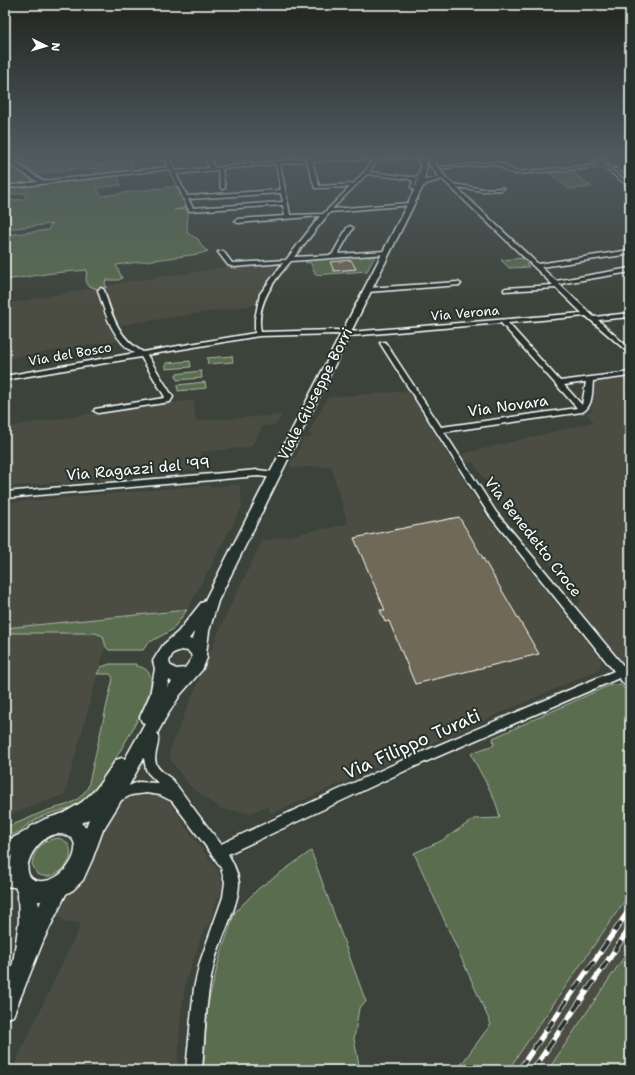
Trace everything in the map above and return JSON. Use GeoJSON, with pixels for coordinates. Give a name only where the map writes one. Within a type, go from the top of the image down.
{"type":"FeatureCollection","features":[{"type":"Feature","properties":{"kind":"main road","name":"Viale Giuseppe Borri"},"geometry":{"type":"LineString","coordinates":[[17,881],[38,892],[49,891],[59,888],[69,881],[77,872],[83,862],[85,851],[96,824],[114,798],[168,699],[177,686],[199,663],[202,631],[211,601],[409,205]]}},
{"type":"Feature","properties":{"kind":"main road","name":"Viale Giuseppe Borri"},"geometry":{"type":"LineString","coordinates":[[23,962],[29,916],[17,881],[18,866],[22,850],[28,841],[37,833],[47,827],[58,825],[83,814],[104,794],[125,760],[155,702],[161,687],[164,669],[162,661],[165,652],[183,636],[211,601]]}},
{"type":"Feature","properties":{"kind":"main road"},"geometry":{"type":"LineString","coordinates":[[170,648],[185,644],[195,647],[199,653]]}},
{"type":"Feature","properties":{"kind":"main road"},"geometry":{"type":"LineString","coordinates":[[164,669],[168,674],[173,676],[191,673]]}},
{"type":"Feature","properties":{"kind":"main road"},"geometry":{"type":"LineString","coordinates":[[58,825],[67,825],[74,828],[80,834],[85,851]]}},
{"type":"Feature","properties":{"kind":"main road","name":"Viale Giuseppe Borri"},"geometry":{"type":"LineString","coordinates":[[5,1008],[23,962],[44,916],[59,888]]}},
{"type":"Feature","properties":{"kind":"street"},"geometry":{"type":"LineString","coordinates":[[189,205],[191,210],[257,205]]}},
{"type":"Feature","properties":{"kind":"street"},"geometry":{"type":"LineString","coordinates":[[286,205],[288,217]]}},
{"type":"Feature","properties":{"kind":"street"},"geometry":{"type":"LineString","coordinates":[[259,334],[257,328],[263,294],[324,215],[334,205]]}},
{"type":"Feature","properties":{"kind":"street"},"geometry":{"type":"LineString","coordinates":[[332,211],[397,205]]}},
{"type":"Feature","properties":{"kind":"street"},"geometry":{"type":"LineString","coordinates":[[473,205],[587,314],[630,352]]}},
{"type":"Feature","properties":{"kind":"street"},"geometry":{"type":"LineString","coordinates":[[238,221],[324,215]]}},
{"type":"Feature","properties":{"kind":"street"},"geometry":{"type":"LineString","coordinates":[[334,256],[350,228]]}},
{"type":"Feature","properties":{"kind":"street"},"geometry":{"type":"LineString","coordinates":[[221,252],[232,265],[385,253]]}},
{"type":"Feature","properties":{"kind":"street"},"geometry":{"type":"LineString","coordinates":[[537,266],[630,252]]}},
{"type":"Feature","properties":{"kind":"street"},"geometry":{"type":"LineString","coordinates":[[506,290],[556,284],[630,270]]}},
{"type":"Feature","properties":{"kind":"street"},"geometry":{"type":"LineString","coordinates":[[367,290],[458,284]]}},
{"type":"Feature","properties":{"kind":"street","name":"Via del Bosco"},"geometry":{"type":"LineString","coordinates":[[101,290],[106,309],[120,338],[140,354]]}},
{"type":"Feature","properties":{"kind":"street","name":"Via Verona"},"geometry":{"type":"LineString","coordinates":[[344,334],[587,314]]}},
{"type":"Feature","properties":{"kind":"street"},"geometry":{"type":"LineString","coordinates":[[593,319],[630,315]]}},
{"type":"Feature","properties":{"kind":"street","name":"Via Novara"},"geometry":{"type":"LineString","coordinates":[[503,321],[582,409]]}},
{"type":"Feature","properties":{"kind":"street","name":"Via del Bosco"},"geometry":{"type":"LineString","coordinates":[[5,378],[259,334],[336,332],[344,334]]}},
{"type":"Feature","properties":{"kind":"street","name":"Via Benedetto Croce"},"geometry":{"type":"LineString","coordinates":[[383,343],[495,516],[630,682]]}},
{"type":"Feature","properties":{"kind":"street"},"geometry":{"type":"LineString","coordinates":[[98,410],[164,402],[168,399],[168,394],[143,355],[140,354]]}},
{"type":"Feature","properties":{"kind":"street"},"geometry":{"type":"LineString","coordinates":[[559,383],[630,374]]}},
{"type":"Feature","properties":{"kind":"street"},"geometry":{"type":"LineString","coordinates":[[582,409],[586,404],[590,380]]}},
{"type":"Feature","properties":{"kind":"street","name":"Via Novara"},"geometry":{"type":"LineString","coordinates":[[438,430],[582,409]]}},
{"type":"Feature","properties":{"kind":"street","name":"Via Ragazzi del '99"},"geometry":{"type":"LineString","coordinates":[[5,495],[258,473],[274,474]]}},
{"type":"Feature","properties":{"kind":"street","name":"Via Filippo Turati"},"geometry":{"type":"LineString","coordinates":[[219,852],[405,765],[622,672]]}},
{"type":"Feature","properties":{"kind":"street"},"geometry":{"type":"LineString","coordinates":[[168,699],[165,714],[150,745],[149,758],[154,771],[170,786],[177,798],[219,852],[230,874],[232,889],[228,906],[202,979],[198,1006],[194,1070]]}},
{"type":"Feature","properties":{"kind":"street"},"geometry":{"type":"LineString","coordinates":[[114,798],[128,790],[145,786],[158,788],[177,798]]}},
{"type":"Feature","properties":{"kind":"street"},"geometry":{"type":"LineString","coordinates":[[5,850],[37,833]]}},
{"type":"Feature","properties":{"kind":"shaded area"},"geometry":{"type":"Polygon","coordinates":[[[283,262],[261,291],[256,305],[114,326],[119,340],[5,359],[5,304],[126,282],[228,267],[283,262]]]}},
{"type":"Feature","properties":{"kind":"shaded area"},"geometry":{"type":"Polygon","coordinates":[[[630,377],[630,670],[577,606],[581,601],[503,508],[473,462],[467,462],[462,454],[594,422],[586,413],[591,412],[595,382],[630,377]]]}},
{"type":"Feature","properties":{"kind":"shaded area"},"geometry":{"type":"Polygon","coordinates":[[[408,391],[483,512],[601,660],[600,669],[271,814],[267,806],[251,813],[220,809],[190,786],[171,761],[169,752],[225,617],[262,541],[348,524],[331,466],[291,468],[292,465],[290,464],[294,457],[296,457],[303,439],[310,438],[312,434],[308,434],[328,397],[408,391]]]}},
{"type":"Feature","properties":{"kind":"shaded area"},"geometry":{"type":"Polygon","coordinates":[[[194,400],[195,421],[282,415],[276,425],[263,426],[251,447],[201,452],[202,469],[127,476],[127,479],[123,480],[99,482],[100,478],[70,480],[69,484],[62,485],[59,482],[5,487],[5,427],[194,400]]]}},
{"type":"Feature","properties":{"kind":"shaded area"},"geometry":{"type":"Polygon","coordinates":[[[240,484],[242,507],[187,610],[5,628],[5,503],[210,485],[210,487],[240,484]]]}},
{"type":"Feature","properties":{"kind":"shaded area"},"geometry":{"type":"Polygon","coordinates":[[[5,633],[95,633],[103,636],[106,643],[65,794],[5,816],[5,633]]]}},
{"type":"Feature","properties":{"kind":"shaded area"},"geometry":{"type":"Polygon","coordinates":[[[155,792],[164,797],[173,806],[185,826],[217,869],[222,884],[220,897],[218,897],[208,927],[204,929],[186,980],[181,1012],[177,1070],[12,1070],[81,924],[61,920],[62,917],[51,915],[116,803],[130,794],[155,792]]]}},
{"type":"Feature","properties":{"kind":"shaded area"},"geometry":{"type":"Polygon","coordinates":[[[630,893],[630,948],[548,1070],[508,1070],[630,893]]]}},
{"type":"Feature","properties":{"kind":"green space"},"geometry":{"type":"Polygon","coordinates":[[[5,205],[186,205],[187,207],[174,210],[188,209],[187,233],[198,239],[203,248],[208,251],[199,254],[116,265],[122,278],[119,280],[106,280],[105,284],[107,287],[97,289],[87,285],[87,270],[5,280],[5,235],[49,230],[49,227],[52,224],[5,229],[5,205]]]}},
{"type":"Feature","properties":{"kind":"green space"},"geometry":{"type":"Polygon","coordinates":[[[376,254],[367,271],[316,275],[310,262],[306,263],[305,260],[376,254]]]}},
{"type":"Feature","properties":{"kind":"green space"},"geometry":{"type":"Polygon","coordinates":[[[523,258],[530,264],[526,264],[529,267],[509,268],[501,260],[523,258]]]}},
{"type":"Feature","properties":{"kind":"green space"},"geometry":{"type":"Polygon","coordinates":[[[232,356],[233,362],[208,364],[207,358],[232,356]]]}},
{"type":"Feature","properties":{"kind":"green space"},"geometry":{"type":"Polygon","coordinates":[[[190,361],[191,367],[166,369],[166,363],[190,361]]]}},
{"type":"Feature","properties":{"kind":"green space"},"geometry":{"type":"Polygon","coordinates":[[[201,371],[202,378],[177,380],[176,374],[201,371]]]}},
{"type":"Feature","properties":{"kind":"green space"},"geometry":{"type":"Polygon","coordinates":[[[205,382],[206,388],[178,391],[177,385],[205,382]]]}},
{"type":"Feature","properties":{"kind":"green space"},"geometry":{"type":"Polygon","coordinates":[[[187,610],[172,630],[148,643],[143,650],[109,650],[106,647],[103,636],[95,633],[5,633],[5,628],[187,610]]]}},
{"type":"Feature","properties":{"kind":"green space"},"geometry":{"type":"Polygon","coordinates":[[[110,664],[136,664],[136,666],[148,671],[151,680],[149,695],[123,746],[101,780],[83,801],[68,809],[41,817],[5,839],[5,826],[20,822],[50,809],[73,802],[83,794],[88,787],[113,678],[110,674],[97,674],[101,667],[110,664]]]}},
{"type":"Feature","properties":{"kind":"green space"},"geometry":{"type":"Polygon","coordinates":[[[610,685],[621,685],[630,696],[630,893],[508,1070],[457,1070],[491,1024],[414,853],[441,841],[474,819],[500,818],[495,801],[471,753],[494,745],[493,738],[610,685]]]}},
{"type":"Feature","properties":{"kind":"green space"},"geometry":{"type":"Polygon","coordinates":[[[58,838],[66,842],[70,849],[70,856],[67,864],[55,875],[46,876],[37,874],[32,864],[37,850],[44,843],[58,838]]]}},
{"type":"Feature","properties":{"kind":"green space"},"geometry":{"type":"Polygon","coordinates":[[[311,851],[366,1002],[359,1008],[354,1039],[360,1070],[203,1070],[208,1003],[220,956],[235,912],[259,888],[311,851]]]}},
{"type":"Feature","properties":{"kind":"green space"},"geometry":{"type":"Polygon","coordinates":[[[630,948],[630,1070],[548,1070],[630,948]]]}},
{"type":"Feature","properties":{"kind":"building"},"geometry":{"type":"Polygon","coordinates":[[[351,260],[356,269],[334,271],[330,262],[351,260]]]}},
{"type":"Feature","properties":{"kind":"building"},"geometry":{"type":"Polygon","coordinates":[[[459,517],[539,654],[415,684],[389,621],[385,622],[380,610],[385,610],[354,538],[459,517]]]}},
{"type":"Feature","properties":{"kind":"railway"},"geometry":{"type":"LineString","coordinates":[[519,1070],[630,909]]}},
{"type":"Feature","properties":{"kind":"railway"},"geometry":{"type":"LineString","coordinates":[[533,1070],[630,928]]}}]}
